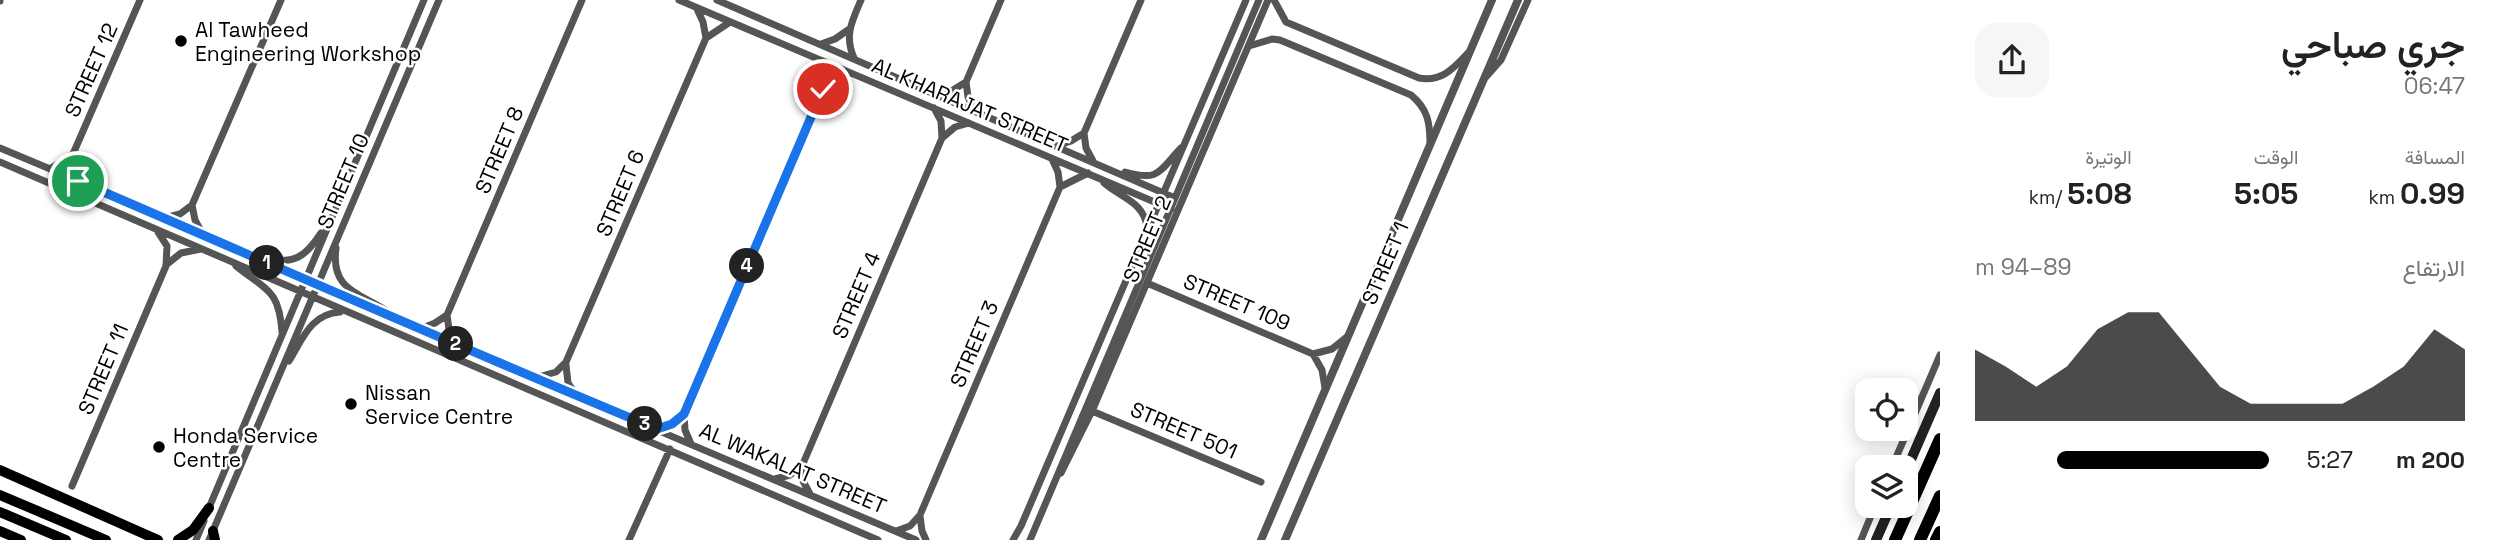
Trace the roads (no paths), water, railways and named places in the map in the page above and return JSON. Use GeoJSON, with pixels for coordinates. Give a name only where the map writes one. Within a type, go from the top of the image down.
{"type":"FeatureCollection","features":[{"type":"Feature","properties":{"kind":"highway"},"geometry":{"type":"LineString","coordinates":[[1895,540],[1940,439]]}},
{"type":"Feature","properties":{"kind":"highway"},"geometry":{"type":"LineString","coordinates":[[1920,540],[1940,496]]}},
{"type":"Feature","properties":{"kind":"highway"},"geometry":{"type":"LineString","coordinates":[[1936,540],[1940,532]]}},
{"type":"Feature","properties":{"kind":"main road"},"geometry":{"type":"LineString","coordinates":[[1913,455],[1940,393]]}},
{"type":"Feature","properties":{"kind":"main road"},"geometry":{"type":"LineString","coordinates":[[0,470],[140,535],[158,540]]}},
{"type":"Feature","properties":{"kind":"main road"},"geometry":{"type":"LineString","coordinates":[[0,495],[106,540]]}},
{"type":"Feature","properties":{"kind":"main road"},"geometry":{"type":"LineString","coordinates":[[178,540],[188,535],[209,508]]}},
{"type":"Feature","properties":{"kind":"main road"},"geometry":{"type":"LineString","coordinates":[[0,512],[66,540]]}},
{"type":"Feature","properties":{"kind":"main road"},"geometry":{"type":"LineString","coordinates":[[1876,540],[1886,518]]}},
{"type":"Feature","properties":{"kind":"main road"},"geometry":{"type":"LineString","coordinates":[[0,531],[21,540]]}},
{"type":"Feature","properties":{"kind":"street","name":"STREET 12"},"geometry":{"type":"LineString","coordinates":[[73,154],[140,0]]}},
{"type":"Feature","properties":{"kind":"street"},"geometry":{"type":"LineString","coordinates":[[164,218],[180,214],[192,205],[281,0]]}},
{"type":"Feature","properties":{"kind":"street","name":"STREET 10"},"geometry":{"type":"LineString","coordinates":[[196,540],[424,0]]}},
{"type":"Feature","properties":{"kind":"street","name":"STREET 10"},"geometry":{"type":"LineString","coordinates":[[212,537],[311,297],[439,0]]}},
{"type":"Feature","properties":{"kind":"street","name":"STREET 8"},"geometry":{"type":"LineString","coordinates":[[447,315],[582,0]]}},
{"type":"Feature","properties":{"kind":"street","name":"AL KHARAJAT STREET"},"geometry":{"type":"LineString","coordinates":[[679,0],[1171,209]]}},
{"type":"Feature","properties":{"kind":"street","name":"AL KHARAJAT STREET"},"geometry":{"type":"LineString","coordinates":[[716,0],[1175,198]]}},
{"type":"Feature","properties":{"kind":"street"},"geometry":{"type":"LineString","coordinates":[[733,0],[738,9]]}},
{"type":"Feature","properties":{"kind":"street"},"geometry":{"type":"LineString","coordinates":[[855,59],[849,45],[848,30],[861,0]]}},
{"type":"Feature","properties":{"kind":"street"},"geometry":{"type":"LineString","coordinates":[[975,111],[968,97],[966,82],[1001,0]]}},
{"type":"Feature","properties":{"kind":"street"},"geometry":{"type":"LineString","coordinates":[[1093,162],[1086,148],[1084,133],[1141,0]]}},
{"type":"Feature","properties":{"kind":"street","name":"STREET 2"},"geometry":{"type":"LineString","coordinates":[[1013,540],[1247,0]]}},
{"type":"Feature","properties":{"kind":"street","name":"STREET 2"},"geometry":{"type":"LineString","coordinates":[[1030,540],[1259,0]]}},
{"type":"Feature","properties":{"kind":"street","name":"STREET 2"},"geometry":{"type":"LineString","coordinates":[[1051,488],[1092,411],[1268,0]]}},
{"type":"Feature","properties":{"kind":"street"},"geometry":{"type":"LineString","coordinates":[[1274,0],[1286,22],[1419,78],[1429,80],[1447,74],[1471,50]]}},
{"type":"Feature","properties":{"kind":"street","name":"STREET 1"},"geometry":{"type":"LineString","coordinates":[[1261,540],[1492,0]]}},
{"type":"Feature","properties":{"kind":"street","name":"STREET 1"},"geometry":{"type":"LineString","coordinates":[[1285,540],[1518,0]]}},
{"type":"Feature","properties":{"kind":"street"},"geometry":{"type":"LineString","coordinates":[[1484,81],[1500,60],[1528,0]]}},
{"type":"Feature","properties":{"kind":"street"},"geometry":{"type":"LineString","coordinates":[[696,8],[703,22],[706,38],[730,22]]}},
{"type":"Feature","properties":{"kind":"street"},"geometry":{"type":"LineString","coordinates":[[820,44],[835,39],[848,30]]}},
{"type":"Feature","properties":{"kind":"street","name":"STREET 6"},"geometry":{"type":"LineString","coordinates":[[566,362],[706,38]]}},
{"type":"Feature","properties":{"kind":"street"},"geometry":{"type":"LineString","coordinates":[[1248,46],[1272,39],[1280,40],[1411,95],[1420,102],[1428,117],[1430,144]]}},
{"type":"Feature","properties":{"kind":"street"},"geometry":{"type":"LineString","coordinates":[[691,444],[685,430],[684,414],[823,89],[822,72],[814,57]]}},
{"type":"Feature","properties":{"kind":"street"},"geometry":{"type":"LineString","coordinates":[[823,89],[835,79],[851,73]]}},
{"type":"Feature","properties":{"kind":"street"},"geometry":{"type":"LineString","coordinates":[[939,96],[966,82]]}},
{"type":"Feature","properties":{"kind":"street"},"geometry":{"type":"LineString","coordinates":[[933,108],[940,121],[942,138]]}},
{"type":"Feature","properties":{"kind":"street"},"geometry":{"type":"LineString","coordinates":[[942,138],[955,127],[970,123]]}},
{"type":"Feature","properties":{"kind":"street"},"geometry":{"type":"LineString","coordinates":[[1057,146],[1084,133]]}},
{"type":"Feature","properties":{"kind":"street","name":"STREET 4"},"geometry":{"type":"LineString","coordinates":[[802,466],[942,138]]}},
{"type":"Feature","properties":{"kind":"street","name":"STREET 2"},"geometry":{"type":"LineString","coordinates":[[1112,170],[1152,176],[1164,170],[1186,142]]}},
{"type":"Feature","properties":{"kind":"street","name":"AL WAKALAT STREET"},"geometry":{"type":"LineString","coordinates":[[0,148],[916,540]]}},
{"type":"Feature","properties":{"kind":"street"},"geometry":{"type":"LineString","coordinates":[[50,169],[73,154],[78,181]]}},
{"type":"Feature","properties":{"kind":"street"},"geometry":{"type":"LineString","coordinates":[[1052,158],[1060,187],[1088,173]]}},
{"type":"Feature","properties":{"kind":"street","name":"AL WAKALAT STREET"},"geometry":{"type":"LineString","coordinates":[[0,162],[878,540]]}},
{"type":"Feature","properties":{"kind":"street"},"geometry":{"type":"LineString","coordinates":[[1098,178],[1140,208],[1148,230]]}},
{"type":"Feature","properties":{"kind":"street","name":"STREET 3"},"geometry":{"type":"LineString","coordinates":[[920,515],[1060,187]]}},
{"type":"Feature","properties":{"kind":"street"},"geometry":{"type":"LineString","coordinates":[[192,205],[195,220],[203,233]]}},
{"type":"Feature","properties":{"kind":"street","name":"STREET 10"},"geometry":{"type":"LineString","coordinates":[[254,258],[278,262],[298,258],[312,248],[332,215]]}},
{"type":"Feature","properties":{"kind":"street"},"geometry":{"type":"LineString","coordinates":[[157,230],[167,246],[166,266]]}},
{"type":"Feature","properties":{"kind":"street"},"geometry":{"type":"LineString","coordinates":[[338,237],[334,260],[340,279],[351,291],[400,320]]}},
{"type":"Feature","properties":{"kind":"street"},"geometry":{"type":"LineString","coordinates":[[166,266],[181,253],[204,249]]}},
{"type":"Feature","properties":{"kind":"street"},"geometry":{"type":"LineString","coordinates":[[230,261],[272,293],[280,311],[282,335]]}},
{"type":"Feature","properties":{"kind":"street","name":"STREET 11"},"geometry":{"type":"LineString","coordinates":[[72,486],[166,266]]}},
{"type":"Feature","properties":{"kind":"street","name":"STREET 109"},"geometry":{"type":"LineString","coordinates":[[1147,283],[1313,354]]}},
{"type":"Feature","properties":{"kind":"street","name":"STREET 10"},"geometry":{"type":"LineString","coordinates":[[279,376],[316,320],[328,313],[344,311]]}},
{"type":"Feature","properties":{"kind":"street"},"geometry":{"type":"LineString","coordinates":[[420,329],[447,315],[449,329],[456,344]]}},
{"type":"Feature","properties":{"kind":"street"},"geometry":{"type":"LineString","coordinates":[[1325,388],[1322,370],[1313,354],[1332,349],[1348,336]]}},
{"type":"Feature","properties":{"kind":"street"},"geometry":{"type":"LineString","coordinates":[[1897,455],[1940,355]]}},
{"type":"Feature","properties":{"kind":"street"},"geometry":{"type":"LineString","coordinates":[[535,377],[556,372],[566,362]]}},
{"type":"Feature","properties":{"kind":"street"},"geometry":{"type":"LineString","coordinates":[[566,362],[568,383],[576,396]]}},
{"type":"Feature","properties":{"kind":"street","name":"STREET 501"},"geometry":{"type":"LineString","coordinates":[[1092,411],[1261,482]]}},
{"type":"Feature","properties":{"kind":"street"},"geometry":{"type":"LineString","coordinates":[[657,429],[672,424],[684,414]]}},
{"type":"Feature","properties":{"kind":"street"},"geometry":{"type":"LineString","coordinates":[[629,540],[670,450]]}},
{"type":"Feature","properties":{"kind":"street"},"geometry":{"type":"LineString","coordinates":[[775,479],[790,475],[802,466]]}},
{"type":"Feature","properties":{"kind":"street"},"geometry":{"type":"LineString","coordinates":[[802,466],[803,481],[810,494]]}},
{"type":"Feature","properties":{"kind":"street"},"geometry":{"type":"LineString","coordinates":[[896,531],[910,526],[920,515]]}},
{"type":"Feature","properties":{"kind":"street"},"geometry":{"type":"LineString","coordinates":[[920,515],[926,540]]}},
{"type":"Feature","properties":{"kind":"street"},"geometry":{"type":"LineString","coordinates":[[1861,540],[1870,518]]}},
{"type":"Feature","properties":{"kind":"place","name":"Al Tawheed Engineering Workshop"},"geometry":{"type":"Point","coordinates":[181,41]}},
{"type":"Feature","properties":{"kind":"place","name":"Nissan Service Centre"},"geometry":{"type":"Point","coordinates":[351,404]}},
{"type":"Feature","properties":{"kind":"place","name":"Honda Service Centre"},"geometry":{"type":"Point","coordinates":[159,447]}}]}
